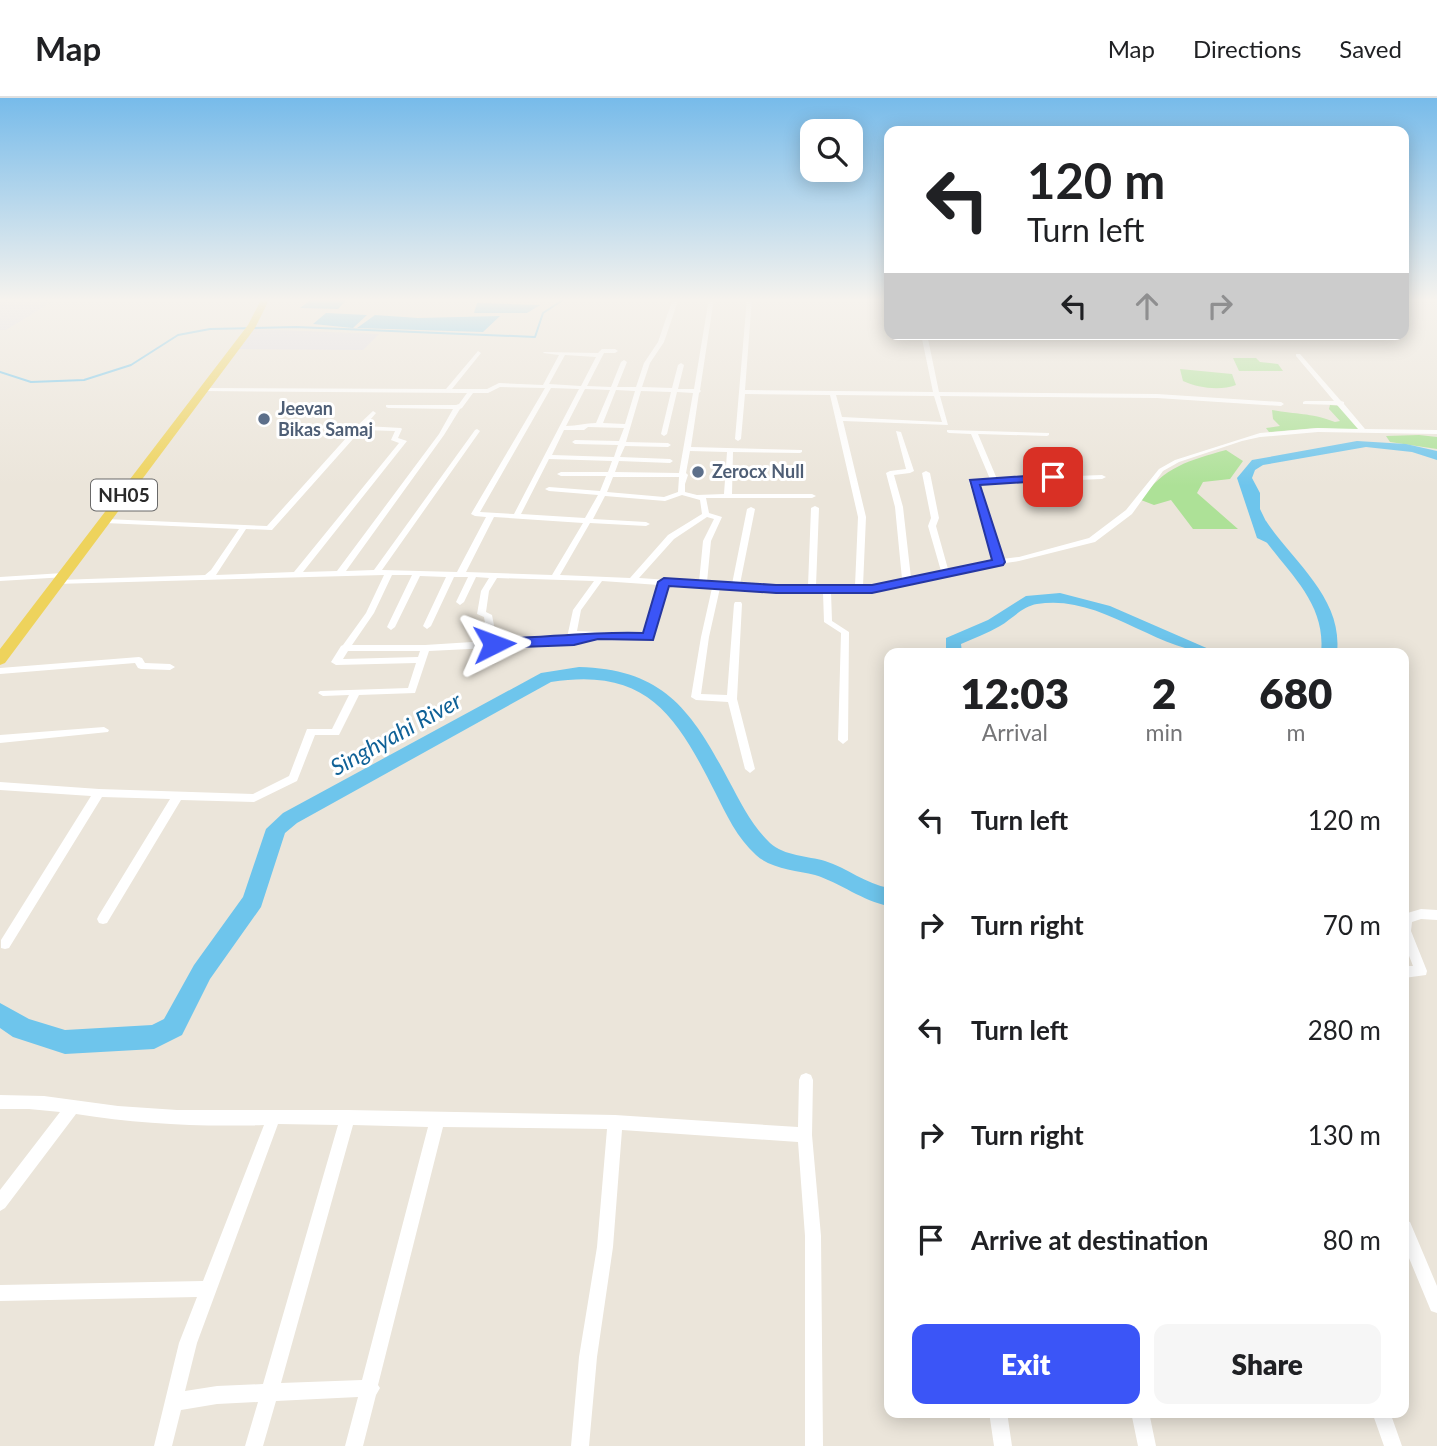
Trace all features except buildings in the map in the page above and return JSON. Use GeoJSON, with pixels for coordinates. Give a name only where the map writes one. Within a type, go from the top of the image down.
{"type":"FeatureCollection","features":[{"type":"Feature","properties":{"kind":"main road","name":"NH05"},"geometry":{"type":"LineString","coordinates":[[0,660],[225,361]]}},
{"type":"Feature","properties":{"kind":"street"},"geometry":{"type":"LineString","coordinates":[[449,389],[472,361]]}},
{"type":"Feature","properties":{"kind":"street"},"geometry":{"type":"LineString","coordinates":[[559,361],[475,514],[646,524]]}},
{"type":"Feature","properties":{"kind":"street"},"geometry":{"type":"LineString","coordinates":[[517,515],[597,361]]}},
{"type":"Feature","properties":{"kind":"street"},"geometry":{"type":"LineString","coordinates":[[555,578],[603,494],[648,361]]}},
{"type":"Feature","properties":{"kind":"street"},"geometry":{"type":"LineString","coordinates":[[682,493],[703,361]]}},
{"type":"Feature","properties":{"kind":"street"},"geometry":{"type":"LineString","coordinates":[[738,439],[744,361]]}},
{"type":"Feature","properties":{"kind":"street"},"geometry":{"type":"LineString","coordinates":[[839,419],[946,424],[929,361]]}},
{"type":"Feature","properties":{"kind":"street"},"geometry":{"type":"LineString","coordinates":[[1303,361],[1364,432]]}},
{"type":"Feature","properties":{"kind":"street"},"geometry":{"type":"LineString","coordinates":[[599,425],[624,362]]}},
{"type":"Feature","properties":{"kind":"street"},"geometry":{"type":"LineString","coordinates":[[664,433],[681,365]]}},
{"type":"Feature","properties":{"kind":"street"},"geometry":{"type":"LineString","coordinates":[[203,390],[488,391],[499,385],[673,393],[698,391]]}},
{"type":"Feature","properties":{"kind":"street"},"geometry":{"type":"LineString","coordinates":[[340,573],[472,390]]}},
{"type":"Feature","properties":{"kind":"street"},"geometry":{"type":"LineString","coordinates":[[745,392],[1157,396],[1280,404]]}},
{"type":"Feature","properties":{"kind":"street"},"geometry":{"type":"LineString","coordinates":[[833,394],[862,517],[859,589]]}},
{"type":"Feature","properties":{"kind":"street"},"geometry":{"type":"LineString","coordinates":[[1305,403],[1342,403]]}},
{"type":"Feature","properties":{"kind":"street"},"geometry":{"type":"LineString","coordinates":[[388,406],[458,407]]}},
{"type":"Feature","properties":{"kind":"street"},"geometry":{"type":"LineString","coordinates":[[104,521],[269,528],[373,413]]}},
{"type":"Feature","properties":{"kind":"street"},"geometry":{"type":"LineString","coordinates":[[563,428],[628,426]]}},
{"type":"Feature","properties":{"kind":"street"},"geometry":{"type":"LineString","coordinates":[[298,574],[404,441],[394,440],[399,429],[358,428]]}},
{"type":"Feature","properties":{"kind":"street"},"geometry":{"type":"LineString","coordinates":[[0,579],[389,572],[859,589],[907,583],[945,572],[1092,540],[1129,512],[1161,470],[1186,458],[1260,435],[1318,430],[1437,432]]}},
{"type":"Feature","properties":{"kind":"street"},"geometry":{"type":"LineString","coordinates":[[376,572],[477,431]]}},
{"type":"Feature","properties":{"kind":"street"},"geometry":{"type":"LineString","coordinates":[[949,431],[1047,434]]}},
{"type":"Feature","properties":{"kind":"street"},"geometry":{"type":"LineString","coordinates":[[898,432],[910,471],[890,473],[899,508],[907,583]]}},
{"type":"Feature","properties":{"kind":"street"},"geometry":{"type":"LineString","coordinates":[[974,432],[993,479]]}},
{"type":"Feature","properties":{"kind":"street"},"geometry":{"type":"LineString","coordinates":[[575,443],[668,445]]}},
{"type":"Feature","properties":{"kind":"street"},"geometry":{"type":"LineString","coordinates":[[689,449],[800,451]]}},
{"type":"Feature","properties":{"kind":"street"},"geometry":{"type":"LineString","coordinates":[[729,496],[730,450]]}},
{"type":"Feature","properties":{"kind":"street"},"geometry":{"type":"LineString","coordinates":[[548,457],[670,461]]}},
{"type":"Feature","properties":{"kind":"street"},"geometry":{"type":"LineString","coordinates":[[926,473],[935,518],[932,526],[945,572]]}},
{"type":"Feature","properties":{"kind":"street"},"geometry":{"type":"LineString","coordinates":[[561,474],[684,475]]}},
{"type":"Feature","properties":{"kind":"street"},"geometry":{"type":"LineString","coordinates":[[999,562],[973,482],[993,479],[1102,477]]}},
{"type":"Feature","properties":{"kind":"street"},"geometry":{"type":"LineString","coordinates":[[549,489],[666,499],[682,493],[700,496],[812,496]]}},
{"type":"Feature","properties":{"kind":"street"},"geometry":{"type":"LineString","coordinates":[[700,496],[706,505],[706,514]]}},
{"type":"Feature","properties":{"kind":"street"},"geometry":{"type":"LineString","coordinates":[[812,588],[815,508]]}},
{"type":"Feature","properties":{"kind":"street"},"geometry":{"type":"LineString","coordinates":[[736,586],[751,509]]}},
{"type":"Feature","properties":{"kind":"street"},"geometry":{"type":"LineString","coordinates":[[633,580],[671,537],[706,514],[718,517],[707,541],[703,584]]}},
{"type":"Feature","properties":{"kind":"street"},"geometry":{"type":"LineString","coordinates":[[427,626],[491,515]]}},
{"type":"Feature","properties":{"kind":"street"},"geometry":{"type":"LineString","coordinates":[[207,577],[215,572],[244,527]]}},
{"type":"Feature","properties":{"kind":"street"},"geometry":{"type":"LineString","coordinates":[[389,572],[370,613],[336,662],[422,660]]}},
{"type":"Feature","properties":{"kind":"street"},"geometry":{"type":"LineString","coordinates":[[391,627],[417,573]]}},
{"type":"Feature","properties":{"kind":"street"},"geometry":{"type":"LineString","coordinates":[[460,602],[473,575]]}},
{"type":"Feature","properties":{"kind":"street"},"geometry":{"type":"LineString","coordinates":[[494,576],[485,591],[481,614],[488,615],[494,644]]}},
{"type":"Feature","properties":{"kind":"street"},"geometry":{"type":"LineString","coordinates":[[600,579],[577,610],[572,633],[649,637],[664,582]]}},
{"type":"Feature","properties":{"kind":"street"},"geometry":{"type":"LineString","coordinates":[[717,585],[705,637],[696,697],[732,699]]}},
{"type":"Feature","properties":{"kind":"street"},"geometry":{"type":"LineString","coordinates":[[827,589],[828,622],[845,632],[843,740]]}},
{"type":"Feature","properties":{"kind":"street"},"geometry":{"type":"LineString","coordinates":[[738,604],[732,699],[750,769]]}},
{"type":"Feature","properties":{"kind":"street"},"geometry":{"type":"LineString","coordinates":[[344,648],[425,648],[574,641],[598,635]]}},
{"type":"Feature","properties":{"kind":"street"},"geometry":{"type":"LineString","coordinates":[[323,693],[412,691],[425,648]]}},
{"type":"Feature","properties":{"kind":"street"},"geometry":{"type":"LineString","coordinates":[[0,671],[139,660],[141,666],[170,667]]}},
{"type":"Feature","properties":{"kind":"street"},"geometry":{"type":"LineString","coordinates":[[0,786],[99,793],[254,798],[293,778],[311,731],[335,733],[356,692]]}},
{"type":"Feature","properties":{"kind":"street"},"geometry":{"type":"LineString","coordinates":[[0,739],[104,730]]}},
{"type":"Feature","properties":{"kind":"street"},"geometry":{"type":"LineString","coordinates":[[5,943],[99,793]]}},
{"type":"Feature","properties":{"kind":"street"},"geometry":{"type":"LineString","coordinates":[[103,919],[178,796]]}},
{"type":"Feature","properties":{"kind":"street"},"geometry":{"type":"LineString","coordinates":[[1409,917],[1421,914],[1437,915]]}},
{"type":"Feature","properties":{"kind":"street"},"geometry":{"type":"LineString","coordinates":[[1409,941],[1421,971],[1409,972]]}},
{"type":"Feature","properties":{"kind":"street"},"geometry":{"type":"LineString","coordinates":[[806,1080],[805,1135],[813,1236],[814,1446]]}},
{"type":"Feature","properties":{"kind":"street"},"geometry":{"type":"LineString","coordinates":[[0,1102],[23,1100],[171,1118],[234,1120],[348,1117],[502,1122],[528,1119],[805,1135]]}},
{"type":"Feature","properties":{"kind":"street"},"geometry":{"type":"LineString","coordinates":[[0,1203],[73,1106]]}},
{"type":"Feature","properties":{"kind":"street"},"geometry":{"type":"LineString","coordinates":[[163,1446],[188,1343],[274,1117]]}},
{"type":"Feature","properties":{"kind":"street"},"geometry":{"type":"LineString","coordinates":[[254,1446],[348,1117]]}},
{"type":"Feature","properties":{"kind":"street"},"geometry":{"type":"LineString","coordinates":[[354,1446],[371,1388],[437,1121]]}},
{"type":"Feature","properties":{"kind":"street"},"geometry":{"type":"LineString","coordinates":[[580,1446],[587,1357],[605,1247],[615,1122]]}},
{"type":"Feature","properties":{"kind":"street"},"geometry":{"type":"LineString","coordinates":[[1409,1240],[1437,1305]]}},
{"type":"Feature","properties":{"kind":"street"},"geometry":{"type":"LineString","coordinates":[[0,1293],[207,1289]]}},
{"type":"Feature","properties":{"kind":"street"},"geometry":{"type":"LineString","coordinates":[[175,1402],[217,1395],[371,1388]]}},
{"type":"Feature","properties":{"kind":"street"},"geometry":{"type":"LineString","coordinates":[[999,1418],[1003,1446]]}},
{"type":"Feature","properties":{"kind":"street"},"geometry":{"type":"LineString","coordinates":[[1141,1418],[1147,1446]]}},
{"type":"Feature","properties":{"kind":"street"},"geometry":{"type":"LineString","coordinates":[[1383,1418],[1393,1446]]}},
{"type":"Feature","properties":{"kind":"green space"},"geometry":{"type":"Polygon","coordinates":[[[1234,361],[1278,364],[1283,371],[1239,371],[1234,361]]]}},
{"type":"Feature","properties":{"kind":"green space"},"geometry":{"type":"Polygon","coordinates":[[[1180,369],[1232,374],[1236,385],[1209,388],[1195,385],[1183,381],[1180,369]]]}},
{"type":"Feature","properties":{"kind":"green space"},"geometry":{"type":"Polygon","coordinates":[[[1330,405],[1341,406],[1360,430],[1316,428],[1269,432],[1266,428],[1280,426],[1273,419],[1272,410],[1340,421],[1329,409],[1330,405]]]}},
{"type":"Feature","properties":{"kind":"green space"},"geometry":{"type":"Polygon","coordinates":[[[1386,436],[1437,437],[1437,449],[1390,442],[1386,436]]]}},
{"type":"Feature","properties":{"kind":"green space"},"geometry":{"type":"Polygon","coordinates":[[[1226,450],[1243,461],[1230,479],[1203,482],[1197,493],[1238,529],[1193,529],[1171,500],[1154,505],[1141,500],[1158,480],[1178,466],[1226,450]]]}},
{"type":"Feature","properties":{"kind":"water"},"geometry":{"type":"Polygon","coordinates":[[[1357,441],[1406,444],[1437,451],[1437,460],[1412,452],[1366,447],[1263,465],[1255,470],[1252,478],[1260,493],[1260,509],[1275,540],[1272,545],[1257,538],[1237,478],[1252,460],[1357,441]]]}},
{"type":"Feature","properties":{"kind":"waterway"},"geometry":{"type":"LineString","coordinates":[[0,372],[31,382],[84,380],[137,361]]}},
{"type":"Feature","properties":{"kind":"waterway","name":"Singhyahi River"},"geometry":{"type":"LineString","coordinates":[[1261,524],[1319,600],[1331,634],[1330,648]]}},
{"type":"Feature","properties":{"kind":"waterway","name":"Singhyahi River"},"geometry":{"type":"LineString","coordinates":[[953,648],[952,642],[994,623],[1019,605],[1032,599],[1060,598],[1104,609],[1198,648]]}},
{"type":"Feature","properties":{"kind":"waterway","name":"Singhyahi River"},"geometry":{"type":"LineString","coordinates":[[0,1014],[22,1029],[65,1042],[154,1037],[173,1027],[202,972],[253,901],[276,829],[290,818],[547,677],[579,672],[606,673],[630,679],[651,690],[669,705],[701,748],[744,825],[765,851],[777,857],[826,870],[884,896]]}},
{"type":"Feature","properties":{"kind":"place","name":"Jeevan Bikas Samaj"},"geometry":{"type":"Point","coordinates":[264,419]}},
{"type":"Feature","properties":{"kind":"place","name":"Zerocx Null"},"geometry":{"type":"Point","coordinates":[698,472]}},
{"type":"Feature","properties":{"kind":"route"},"geometry":{"type":"LineString","coordinates":[[494,644],[574,641],[598,635],[649,637],[664,582],[776,589],[872,589],[999,562],[973,482],[1053,477]]}}]}
